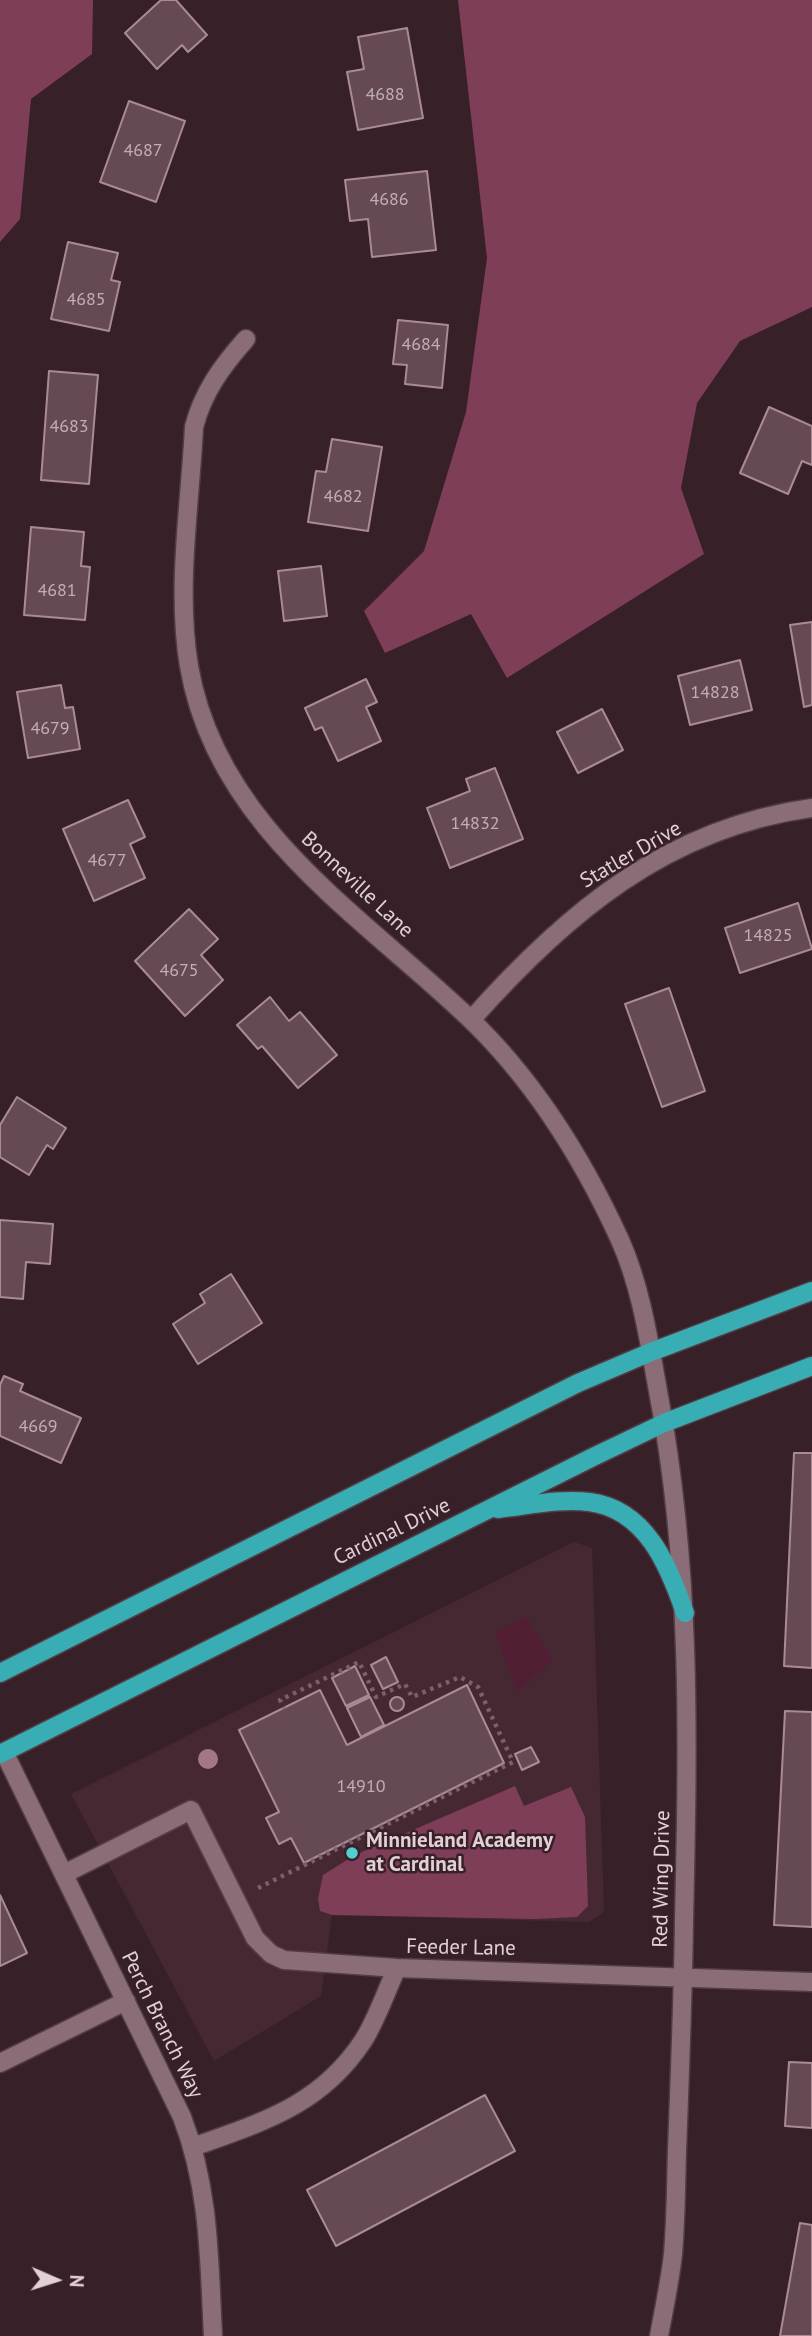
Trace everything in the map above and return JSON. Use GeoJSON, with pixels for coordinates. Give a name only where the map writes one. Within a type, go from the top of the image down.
{"type":"FeatureCollection","features":[{"type":"Feature","properties":{"kind":"main road"},"geometry":{"type":"LineString","coordinates":[[0,1673],[578,1384],[651,1352],[812,1291]]}},
{"type":"Feature","properties":{"kind":"main road","name":"Cardinal Drive"},"geometry":{"type":"LineString","coordinates":[[2,1753],[664,1423],[812,1366]]}},
{"type":"Feature","properties":{"kind":"main road"},"geometry":{"type":"LineString","coordinates":[[488,1510],[575,1501],[615,1509],[640,1527],[654,1543],[673,1578],[685,1613]]}},
{"type":"Feature","properties":{"kind":"street","name":"Bonneville Lane"},"geometry":{"type":"LineString","coordinates":[[246,340],[222,366],[199,408],[194,427],[183,613],[190,670],[208,735],[233,785],[296,861],[471,1020],[554,1119],[582,1166],[631,1269],[651,1352],[664,1423]]}},
{"type":"Feature","properties":{"kind":"street","name":"Statler Drive"},"geometry":{"type":"LineString","coordinates":[[471,1020],[553,932],[607,890],[666,856],[725,830],[789,811],[812,808]]}},
{"type":"Feature","properties":{"kind":"street","name":"Red Wing Drive"},"geometry":{"type":"LineString","coordinates":[[659,2336],[673,2255],[683,1978],[687,1762],[682,1558],[664,1423]]}},
{"type":"Feature","properties":{"kind":"street","name":"Perch Branch Way"},"geometry":{"type":"LineString","coordinates":[[2,1753],[126,2001],[193,2147],[205,2198],[213,2336]]}},
{"type":"Feature","properties":{"kind":"street"},"geometry":{"type":"LineString","coordinates":[[64,1874],[191,1810],[251,1931],[271,1954],[302,1964],[397,1968]]}},
{"type":"Feature","properties":{"kind":"street","name":"Feeder Lane"},"geometry":{"type":"LineString","coordinates":[[193,2147],[272,2118],[317,2093],[341,2071],[365,2039],[397,1968],[812,1982]]}},
{"type":"Feature","properties":{"kind":"street"},"geometry":{"type":"LineString","coordinates":[[0,2063],[126,2001]]}},
{"type":"Feature","properties":{"kind":"path"},"geometry":{"type":"LineString","coordinates":[[282,1876],[513,1762],[478,1687],[460,1677],[412,1697],[405,1684],[376,1697],[359,1662],[280,1700],[284,1707]]}},
{"type":"Feature","properties":{"kind":"shaded area"},"geometry":{"type":"Polygon","coordinates":[[[0,0],[93,0],[92,54],[31,99],[20,219],[0,242],[0,0]]]}},
{"type":"Feature","properties":{"kind":"shaded area"},"geometry":{"type":"Polygon","coordinates":[[[458,0],[812,0],[812,307],[740,341],[697,403],[681,488],[704,554],[507,678],[471,614],[385,653],[364,611],[424,551],[466,412],[487,258],[458,0]]]}},
{"type":"Feature","properties":{"kind":"shaded area","name":"Minnieland Academy at Cardinal"},"geometry":{"type":"Polygon","coordinates":[[[574,1542],[592,1548],[604,1912],[589,1922],[332,1915],[321,1996],[214,2061],[71,1794],[574,1542]]]}},
{"type":"Feature","properties":{"kind":"shaded area"},"geometry":{"type":"Polygon","coordinates":[[[525,1617],[553,1660],[545,1666],[545,1672],[539,1671],[517,1692],[495,1632],[525,1617]]]}},
{"type":"Feature","properties":{"kind":"shaded area"},"geometry":{"type":"Polygon","coordinates":[[[515,1786],[524,1806],[571,1787],[585,1817],[588,1906],[577,1917],[535,1919],[332,1915],[320,1911],[318,1899],[323,1875],[355,1855],[515,1786]]]}},
{"type":"Feature","properties":{"kind":"building"},"geometry":{"type":"Polygon","coordinates":[[[161,0],[176,0],[207,35],[188,52],[182,45],[157,69],[125,33],[161,0]]]}},
{"type":"Feature","properties":{"kind":"building"},"geometry":{"type":"Polygon","coordinates":[[[407,28],[423,118],[358,130],[347,72],[364,69],[358,37],[407,28]]]}},
{"type":"Feature","properties":{"kind":"building"},"geometry":{"type":"Polygon","coordinates":[[[129,101],[185,121],[156,202],[100,182],[129,101]]]}},
{"type":"Feature","properties":{"kind":"building"},"geometry":{"type":"Polygon","coordinates":[[[427,171],[436,250],[372,257],[368,219],[350,221],[345,180],[427,171]]]}},
{"type":"Feature","properties":{"kind":"building"},"geometry":{"type":"Polygon","coordinates":[[[68,242],[118,253],[111,280],[120,282],[109,331],[51,319],[68,242]]]}},
{"type":"Feature","properties":{"kind":"building"},"geometry":{"type":"Polygon","coordinates":[[[398,320],[448,325],[442,388],[405,384],[407,365],[393,364],[398,320]]]}},
{"type":"Feature","properties":{"kind":"building"},"geometry":{"type":"Polygon","coordinates":[[[49,371],[98,375],[89,484],[41,480],[49,371]]]}},
{"type":"Feature","properties":{"kind":"building"},"geometry":{"type":"Polygon","coordinates":[[[769,407],[812,426],[812,465],[802,461],[788,494],[740,473],[769,407]]]}},
{"type":"Feature","properties":{"kind":"building"},"geometry":{"type":"Polygon","coordinates":[[[332,439],[382,447],[368,531],[308,522],[316,471],[326,472],[332,439]]]}},
{"type":"Feature","properties":{"kind":"building"},"geometry":{"type":"Polygon","coordinates":[[[31,527],[84,532],[81,566],[90,567],[85,620],[24,615],[31,527]]]}},
{"type":"Feature","properties":{"kind":"building"},"geometry":{"type":"Polygon","coordinates":[[[321,566],[327,616],[284,621],[278,571],[321,566]]]}},
{"type":"Feature","properties":{"kind":"building"},"geometry":{"type":"Polygon","coordinates":[[[812,622],[812,705],[804,707],[790,625],[812,622]]]}},
{"type":"Feature","properties":{"kind":"building"},"geometry":{"type":"Polygon","coordinates":[[[740,660],[752,710],[690,725],[678,676],[740,660]]]}},
{"type":"Feature","properties":{"kind":"building"},"geometry":{"type":"Polygon","coordinates":[[[366,679],[377,702],[366,707],[381,741],[338,761],[322,727],[315,730],[305,708],[366,679]]]}},
{"type":"Feature","properties":{"kind":"building"},"geometry":{"type":"Polygon","coordinates":[[[61,685],[65,708],[73,707],[80,749],[28,758],[17,692],[61,685]]]}},
{"type":"Feature","properties":{"kind":"building"},"geometry":{"type":"Polygon","coordinates":[[[602,709],[623,750],[578,773],[557,732],[602,709]]]}},
{"type":"Feature","properties":{"kind":"building"},"geometry":{"type":"Polygon","coordinates":[[[495,768],[523,839],[450,868],[427,808],[470,791],[466,779],[495,768]]]}},
{"type":"Feature","properties":{"kind":"building"},"geometry":{"type":"Polygon","coordinates":[[[128,800],[145,837],[130,844],[145,878],[94,901],[63,829],[128,800]]]}},
{"type":"Feature","properties":{"kind":"building"},"geometry":{"type":"Polygon","coordinates":[[[798,903],[812,949],[740,973],[725,928],[798,903]]]}},
{"type":"Feature","properties":{"kind":"building"},"geometry":{"type":"Polygon","coordinates":[[[189,909],[218,939],[201,955],[223,980],[185,1016],[135,961],[189,909]]]}},
{"type":"Feature","properties":{"kind":"building"},"geometry":{"type":"Polygon","coordinates":[[[669,988],[705,1091],[662,1107],[625,1004],[669,988]]]}},
{"type":"Feature","properties":{"kind":"building"},"geometry":{"type":"Polygon","coordinates":[[[270,997],[289,1021],[300,1012],[337,1055],[298,1088],[262,1046],[258,1049],[237,1025],[270,997]]]}},
{"type":"Feature","properties":{"kind":"building"},"geometry":{"type":"Polygon","coordinates":[[[17,1097],[66,1128],[53,1149],[47,1145],[29,1175],[0,1157],[0,1125],[17,1097]]]}},
{"type":"Feature","properties":{"kind":"building"},"geometry":{"type":"Polygon","coordinates":[[[0,1220],[53,1224],[50,1264],[26,1262],[23,1299],[0,1297],[0,1220]]]}},
{"type":"Feature","properties":{"kind":"building"},"geometry":{"type":"Polygon","coordinates":[[[231,1274],[262,1323],[198,1364],[173,1324],[205,1303],[200,1294],[231,1274]]]}},
{"type":"Feature","properties":{"kind":"building"},"geometry":{"type":"Polygon","coordinates":[[[4,1376],[23,1384],[20,1391],[81,1418],[61,1463],[0,1436],[0,1385],[4,1376]]]}},
{"type":"Feature","properties":{"kind":"building"},"geometry":{"type":"Polygon","coordinates":[[[794,1453],[812,1453],[812,1668],[784,1666],[794,1453]]]}},
{"type":"Feature","properties":{"kind":"building"},"geometry":{"type":"Polygon","coordinates":[[[386,1657],[398,1682],[383,1689],[371,1665],[386,1657]]]}},
{"type":"Feature","properties":{"kind":"building"},"geometry":{"type":"Polygon","coordinates":[[[355,1666],[369,1695],[346,1706],[332,1678],[355,1666]]]}},
{"type":"Feature","properties":{"kind":"building","name":"Minnieland Academy at Cardinal"},"geometry":{"type":"Polygon","coordinates":[[[467,1685],[504,1763],[304,1863],[291,1838],[279,1844],[266,1818],[279,1812],[239,1730],[320,1690],[347,1745],[467,1685]]]}},
{"type":"Feature","properties":{"kind":"building"},"geometry":{"type":"Polygon","coordinates":[[[370,1697],[384,1725],[361,1737],[347,1708],[370,1697]]]}},
{"type":"Feature","properties":{"kind":"building"},"geometry":{"type":"Polygon","coordinates":[[[397,1697],[402,1699],[402,1709],[397,1711],[392,1709],[390,1704],[392,1699],[397,1697]]]}},
{"type":"Feature","properties":{"kind":"building"},"geometry":{"type":"Polygon","coordinates":[[[785,1711],[812,1712],[812,1927],[774,1925],[785,1711]]]}},
{"type":"Feature","properties":{"kind":"building"},"geometry":{"type":"Polygon","coordinates":[[[531,1747],[539,1762],[522,1770],[515,1754],[531,1747]]]}},
{"type":"Feature","properties":{"kind":"building"},"geometry":{"type":"Polygon","coordinates":[[[0,1895],[27,1953],[0,1966],[0,1895]]]}},
{"type":"Feature","properties":{"kind":"building"},"geometry":{"type":"Polygon","coordinates":[[[789,2062],[812,2063],[812,2128],[785,2126],[789,2062]]]}},
{"type":"Feature","properties":{"kind":"building"},"geometry":{"type":"Polygon","coordinates":[[[485,2095],[515,2151],[336,2246],[307,2190],[485,2095]]]}},
{"type":"Feature","properties":{"kind":"building"},"geometry":{"type":"Polygon","coordinates":[[[800,2223],[812,2225],[812,2336],[780,2336],[800,2223]]]}},
{"type":"Feature","properties":{"kind":"place","name":"Minnieland Academy at Cardinal"},"geometry":{"type":"Point","coordinates":[352,1853]}}]}
